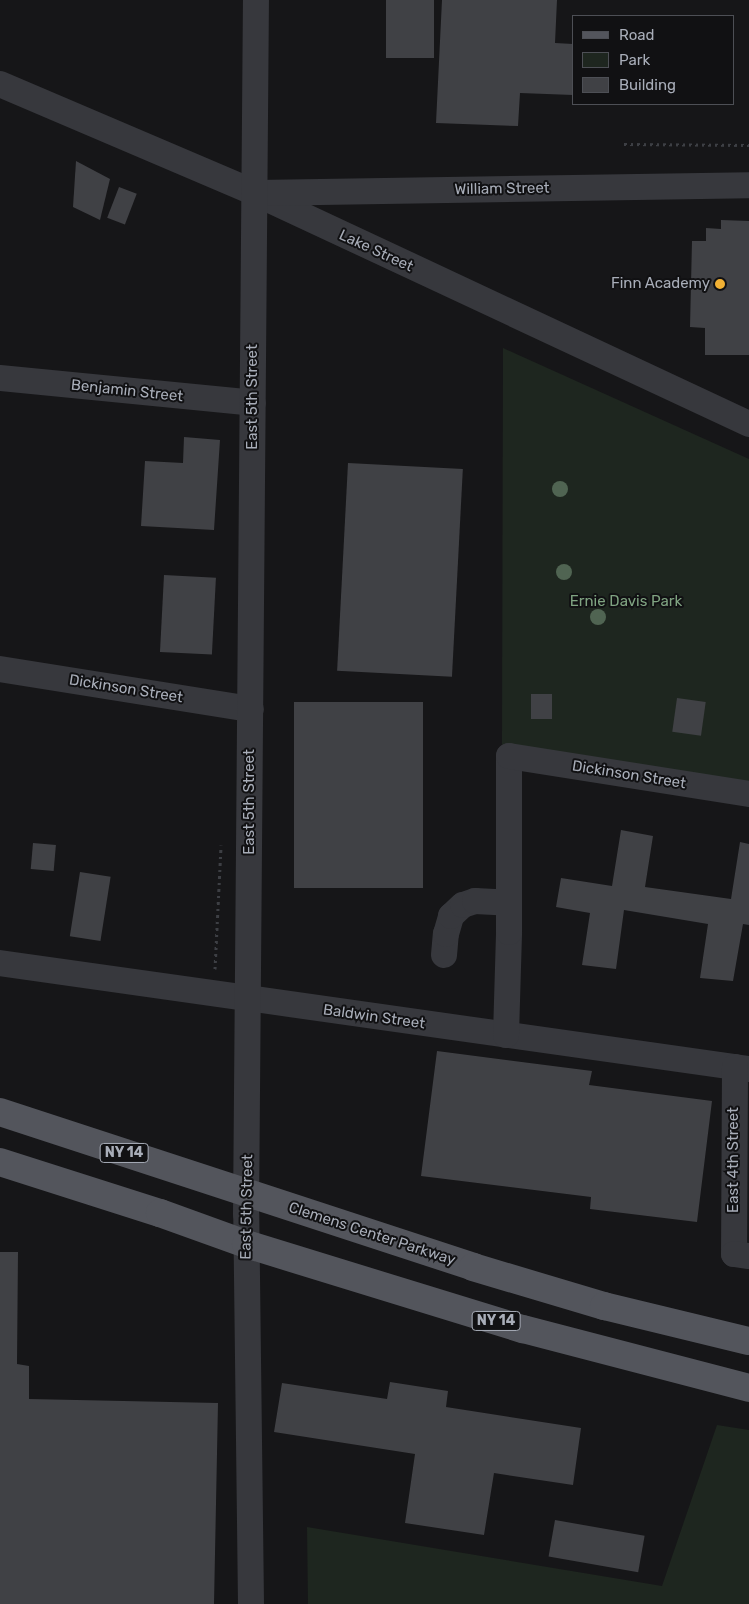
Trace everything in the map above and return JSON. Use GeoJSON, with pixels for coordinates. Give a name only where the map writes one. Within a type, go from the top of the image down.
{"type":"FeatureCollection","features":[{"type":"Feature","properties":{"kind":"main road","name":"Clemens Center Parkway"},"geometry":{"type":"LineString","coordinates":[[0,1112],[248,1194],[594,1303],[749,1341]]}},
{"type":"Feature","properties":{"kind":"main road","name":"NY 14"},"geometry":{"type":"LineString","coordinates":[[0,1162],[160,1213],[246,1244],[523,1329],[604,1352],[749,1388]]}},
{"type":"Feature","properties":{"kind":"street","name":"East 5th Street"},"geometry":{"type":"LineString","coordinates":[[251,1604],[246,1244],[248,1194],[256,0]]}},
{"type":"Feature","properties":{"kind":"street","name":"Lake Street"},"geometry":{"type":"LineString","coordinates":[[0,84],[254,193],[749,424]]}},
{"type":"Feature","properties":{"kind":"street","name":"William Street"},"geometry":{"type":"LineString","coordinates":[[254,193],[749,185]]}},
{"type":"Feature","properties":{"kind":"street","name":"Benjamin Street"},"geometry":{"type":"LineString","coordinates":[[0,378],[253,403]]}},
{"type":"Feature","properties":{"kind":"street","name":"Dickinson Street"},"geometry":{"type":"LineString","coordinates":[[0,669],[251,709]]}},
{"type":"Feature","properties":{"kind":"street","name":"Dickinson Street"},"geometry":{"type":"LineString","coordinates":[[509,903],[509,756],[749,794]]}},
{"type":"Feature","properties":{"kind":"street"},"geometry":{"type":"LineString","coordinates":[[444,955],[446,934],[451,916],[463,905],[474,901],[509,903],[506,1035]]}},
{"type":"Feature","properties":{"kind":"street","name":"Baldwin Street"},"geometry":{"type":"LineString","coordinates":[[0,963],[249,1000],[742,1068]]}},
{"type":"Feature","properties":{"kind":"street","name":"East 4th Street"},"geometry":{"type":"LineString","coordinates":[[742,1068],[742,1255]]}},
{"type":"Feature","properties":{"kind":"path"},"geometry":{"type":"LineString","coordinates":[[624,144],[749,145]]}},
{"type":"Feature","properties":{"kind":"path"},"geometry":{"type":"LineString","coordinates":[[215,969],[221,842]]}},
{"type":"Feature","properties":{"kind":"green space","name":"Ernie Davis Park"},"geometry":{"type":"Polygon","coordinates":[[[503,348],[749,459],[749,788],[502,746],[503,348]]]}},
{"type":"Feature","properties":{"kind":"green space"},"geometry":{"type":"Polygon","coordinates":[[[717,1425],[749,1430],[749,1604],[308,1604],[307,1527],[662,1586],[717,1425]]]}},
{"type":"Feature","properties":{"kind":"building"},"geometry":{"type":"Polygon","coordinates":[[[386,0],[434,0],[434,58],[386,58],[386,0]]]}},
{"type":"Feature","properties":{"kind":"building"},"geometry":{"type":"Polygon","coordinates":[[[442,0],[557,0],[555,43],[572,44],[572,95],[520,93],[518,126],[436,123],[442,0]]]}},
{"type":"Feature","properties":{"kind":"building"},"geometry":{"type":"Polygon","coordinates":[[[76,161],[110,179],[100,220],[73,207],[76,161]]]}},
{"type":"Feature","properties":{"kind":"building"},"geometry":{"type":"Polygon","coordinates":[[[119,187],[137,194],[125,225],[107,218],[119,187]]]}},
{"type":"Feature","properties":{"kind":"building","name":"Finn Academy"},"geometry":{"type":"Polygon","coordinates":[[[721,220],[749,221],[749,355],[705,355],[705,328],[690,327],[692,241],[706,241],[706,228],[721,229],[721,220]]]}},
{"type":"Feature","properties":{"kind":"building"},"geometry":{"type":"Polygon","coordinates":[[[184,437],[220,440],[214,530],[141,526],[145,461],[183,463],[184,437]]]}},
{"type":"Feature","properties":{"kind":"building"},"geometry":{"type":"Polygon","coordinates":[[[348,463],[463,469],[452,677],[337,671],[348,463]]]}},
{"type":"Feature","properties":{"kind":"building"},"geometry":{"type":"Polygon","coordinates":[[[164,575],[216,578],[212,655],[160,652],[164,575]]]}},
{"type":"Feature","properties":{"kind":"building"},"geometry":{"type":"Polygon","coordinates":[[[531,694],[552,694],[552,719],[531,719],[531,694]]]}},
{"type":"Feature","properties":{"kind":"building"},"geometry":{"type":"Polygon","coordinates":[[[677,698],[706,702],[701,736],[672,732],[677,698]]]}},
{"type":"Feature","properties":{"kind":"building"},"geometry":{"type":"Polygon","coordinates":[[[294,702],[423,702],[423,888],[294,888],[294,702]]]}},
{"type":"Feature","properties":{"kind":"building"},"geometry":{"type":"Polygon","coordinates":[[[621,830],[653,836],[645,887],[731,899],[740,842],[749,844],[749,925],[743,924],[733,981],[700,978],[708,924],[624,910],[616,969],[582,965],[590,913],[556,907],[561,878],[612,886],[621,830]]]}},
{"type":"Feature","properties":{"kind":"building"},"geometry":{"type":"Polygon","coordinates":[[[33,843],[56,845],[54,871],[31,869],[33,843]]]}},
{"type":"Feature","properties":{"kind":"building"},"geometry":{"type":"Polygon","coordinates":[[[80,872],[111,877],[100,941],[70,936],[80,872]]]}},
{"type":"Feature","properties":{"kind":"building"},"geometry":{"type":"Polygon","coordinates":[[[437,1051],[592,1071],[589,1085],[712,1101],[697,1222],[590,1209],[591,1197],[421,1176],[437,1051]]]}},
{"type":"Feature","properties":{"kind":"building"},"geometry":{"type":"Polygon","coordinates":[[[0,1252],[18,1252],[17,1364],[29,1366],[29,1399],[218,1403],[214,1604],[0,1604],[0,1252]]]}},
{"type":"Feature","properties":{"kind":"building"},"geometry":{"type":"Polygon","coordinates":[[[390,1382],[448,1391],[446,1407],[581,1428],[573,1485],[494,1473],[484,1535],[405,1523],[415,1454],[274,1432],[282,1383],[387,1399],[390,1382]]]}},
{"type":"Feature","properties":{"kind":"building"},"geometry":{"type":"Polygon","coordinates":[[[555,1520],[645,1536],[638,1572],[549,1556],[555,1520]]]}},
{"type":"Feature","properties":{"kind":"place","name":"Finn Academy"},"geometry":{"type":"Point","coordinates":[720,284]}}]}
